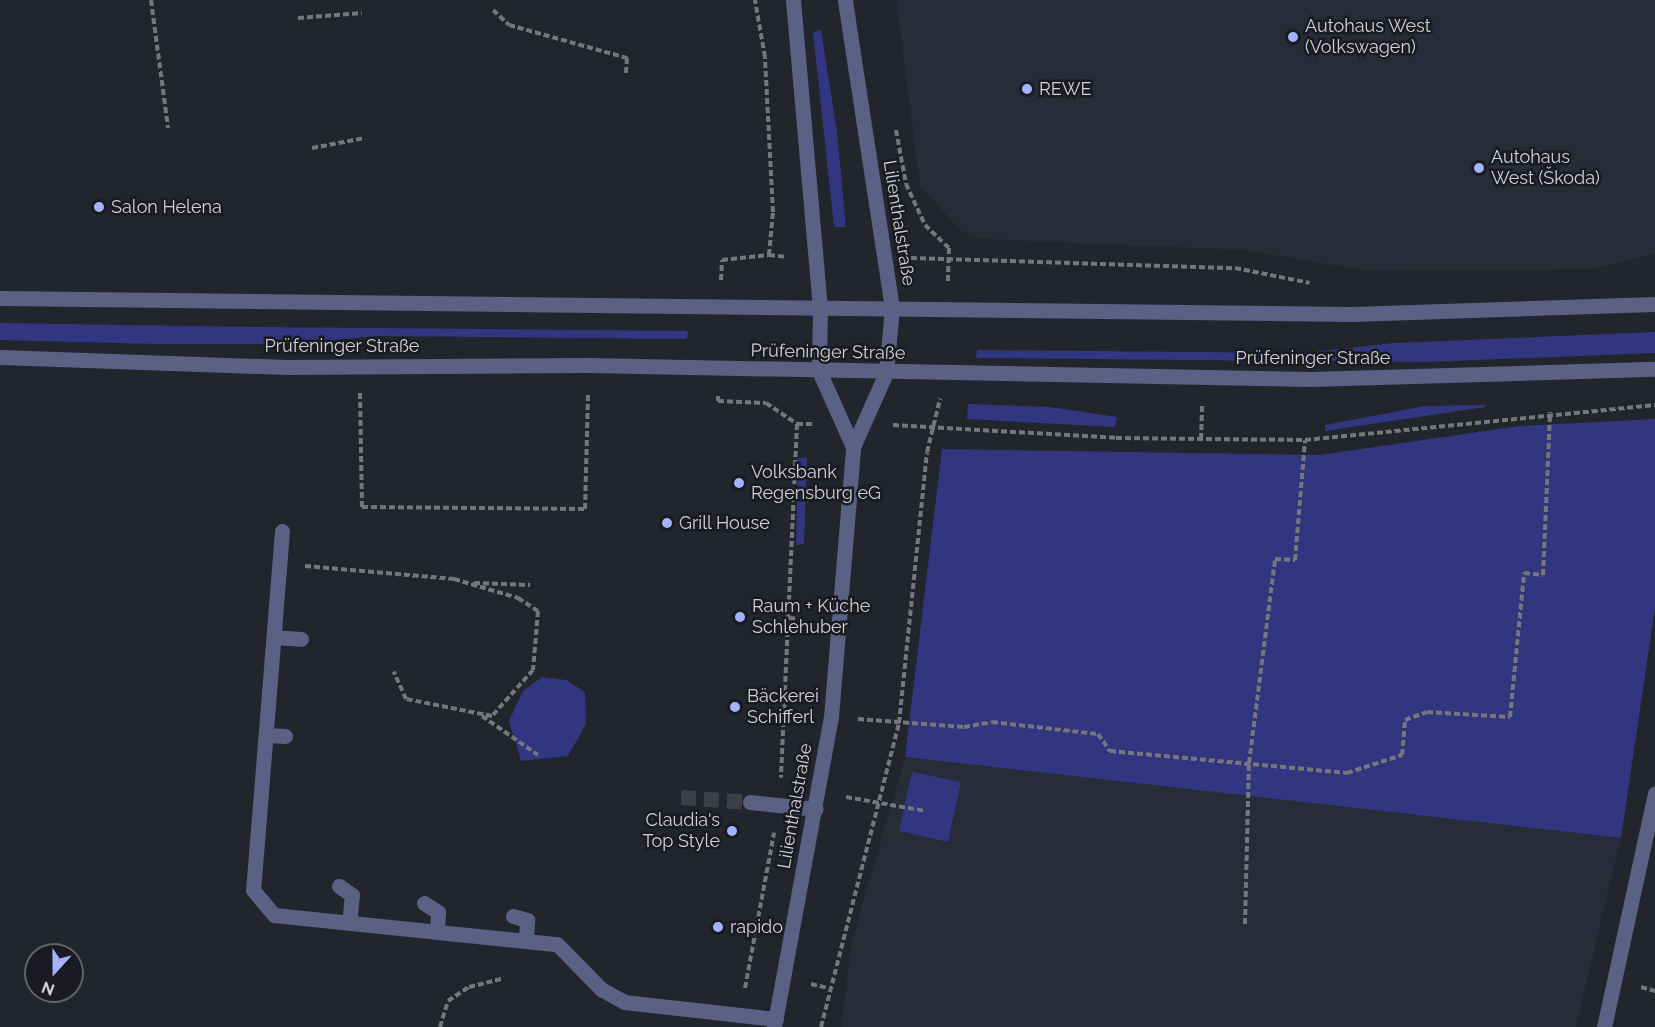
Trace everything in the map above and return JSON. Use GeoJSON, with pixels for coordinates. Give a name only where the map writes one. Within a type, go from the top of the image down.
{"type":"FeatureCollection","features":[{"type":"Feature","properties":{"kind":"street","name":"Lilienthalstraße"},"geometry":{"type":"LineString","coordinates":[[793,0],[820,306],[819,371],[853,447]]}},
{"type":"Feature","properties":{"kind":"street","name":"Lilienthalstraße"},"geometry":{"type":"LineString","coordinates":[[775,1023],[816,809],[831,717],[853,447],[886,373],[892,308],[845,0]]}},
{"type":"Feature","properties":{"kind":"street"},"geometry":{"type":"LineString","coordinates":[[0,297],[719,304],[947,310],[1352,314],[1655,304]]}},
{"type":"Feature","properties":{"kind":"street","name":"Prüfeninger Straße"},"geometry":{"type":"LineString","coordinates":[[0,357],[360,365],[589,365],[886,373],[1311,379],[1655,369]]}},
{"type":"Feature","properties":{"kind":"street"},"geometry":{"type":"LineString","coordinates":[[282,531],[253,890],[274,915],[557,944],[601,989],[624,1002],[740,1015],[775,1023]]}},
{"type":"Feature","properties":{"kind":"street"},"geometry":{"type":"LineString","coordinates":[[274,637],[301,639]]}},
{"type":"Feature","properties":{"kind":"street"},"geometry":{"type":"LineString","coordinates":[[266,735],[285,736]]}},
{"type":"Feature","properties":{"kind":"street"},"geometry":{"type":"LineString","coordinates":[[1604,1027],[1655,794]]}},
{"type":"Feature","properties":{"kind":"street"},"geometry":{"type":"LineString","coordinates":[[750,802],[816,809]]}},
{"type":"Feature","properties":{"kind":"street"},"geometry":{"type":"LineString","coordinates":[[339,886],[352,895],[350,923]]}},
{"type":"Feature","properties":{"kind":"street"},"geometry":{"type":"LineString","coordinates":[[424,903],[438,912],[437,932]]}},
{"type":"Feature","properties":{"kind":"street"},"geometry":{"type":"LineString","coordinates":[[513,916],[528,920],[526,941]]}},
{"type":"Feature","properties":{"kind":"path"},"geometry":{"type":"LineString","coordinates":[[151,0],[168,128]]}},
{"type":"Feature","properties":{"kind":"path"},"geometry":{"type":"LineString","coordinates":[[719,304],[722,260],[769,255],[773,212],[765,57],[755,0]]}},
{"type":"Feature","properties":{"kind":"path"},"geometry":{"type":"LineString","coordinates":[[493,9],[509,25],[627,57],[626,74]]}},
{"type":"Feature","properties":{"kind":"path"},"geometry":{"type":"LineString","coordinates":[[298,18],[362,13]]}},
{"type":"Feature","properties":{"kind":"path"},"geometry":{"type":"LineString","coordinates":[[894,116],[906,184],[926,225],[949,248],[947,310]]}},
{"type":"Feature","properties":{"kind":"path"},"geometry":{"type":"LineString","coordinates":[[312,148],[365,138]]}},
{"type":"Feature","properties":{"kind":"path"},"geometry":{"type":"LineString","coordinates":[[948,259],[1235,268],[1321,285]]}},
{"type":"Feature","properties":{"kind":"path"},"geometry":{"type":"LineString","coordinates":[[360,365],[362,507],[585,509],[589,365]]}},
{"type":"Feature","properties":{"kind":"path"},"geometry":{"type":"LineString","coordinates":[[718,369],[718,401],[766,403],[797,424],[780,805],[740,1015]]}},
{"type":"Feature","properties":{"kind":"path"},"geometry":{"type":"LineString","coordinates":[[821,1027],[838,944],[881,802],[899,723],[934,426],[946,374]]}},
{"type":"Feature","properties":{"kind":"path"},"geometry":{"type":"LineString","coordinates":[[1201,439],[1202,405]]}},
{"type":"Feature","properties":{"kind":"path"},"geometry":{"type":"LineString","coordinates":[[934,426],[1201,439],[1305,440],[1550,412],[1655,405]]}},
{"type":"Feature","properties":{"kind":"path"},"geometry":{"type":"LineString","coordinates":[[831,717],[964,727],[992,722],[1098,734],[1110,751],[1347,773],[1402,755],[1405,720],[1427,712],[1510,717],[1524,573],[1543,574],[1550,412]]}},
{"type":"Feature","properties":{"kind":"path"},"geometry":{"type":"LineString","coordinates":[[1245,924],[1249,764],[1275,559],[1295,560],[1305,440]]}},
{"type":"Feature","properties":{"kind":"path"},"geometry":{"type":"LineString","coordinates":[[280,564],[467,583],[530,585]]}},
{"type":"Feature","properties":{"kind":"path"},"geometry":{"type":"LineString","coordinates":[[394,672],[406,699],[492,717],[533,670],[538,611],[518,598],[467,583]]}},
{"type":"Feature","properties":{"kind":"path"},"geometry":{"type":"LineString","coordinates":[[789,618],[802,619]]}},
{"type":"Feature","properties":{"kind":"path"},"geometry":{"type":"LineString","coordinates":[[482,716],[538,755]]}},
{"type":"Feature","properties":{"kind":"path"},"geometry":{"type":"LineString","coordinates":[[818,793],[925,811]]}},
{"type":"Feature","properties":{"kind":"path"},"geometry":{"type":"LineString","coordinates":[[441,1027],[448,1001],[469,987],[504,978]]}},
{"type":"Feature","properties":{"kind":"shaded area"},"geometry":{"type":"Polygon","coordinates":[[[896,0],[1655,0],[1655,254],[1595,269],[1367,271],[1244,250],[983,239],[961,231],[920,186],[896,0]]]}},
{"type":"Feature","properties":{"kind":"shaded area"},"geometry":{"type":"Polygon","coordinates":[[[821,30],[837,132],[846,227],[834,227],[813,32],[821,30]]]}},
{"type":"Feature","properties":{"kind":"shaded area"},"geometry":{"type":"Polygon","coordinates":[[[0,323],[688,331],[687,339],[379,336],[288,344],[157,344],[0,340],[0,323]]]}},
{"type":"Feature","properties":{"kind":"shaded area"},"geometry":{"type":"Polygon","coordinates":[[[1655,332],[1655,353],[1425,362],[976,358],[977,350],[1305,353],[1394,343],[1655,332]]]}},
{"type":"Feature","properties":{"kind":"shaded area"},"geometry":{"type":"Polygon","coordinates":[[[968,404],[1050,407],[1117,417],[1115,427],[967,419],[968,404]]]}},
{"type":"Feature","properties":{"kind":"shaded area"},"geometry":{"type":"Polygon","coordinates":[[[1486,405],[1485,407],[1325,431],[1325,425],[1425,406],[1486,405]]]}},
{"type":"Feature","properties":{"kind":"shaded area"},"geometry":{"type":"Polygon","coordinates":[[[1655,419],[1655,608],[1621,838],[905,757],[942,449],[1320,455],[1519,426],[1655,419]]]}},
{"type":"Feature","properties":{"kind":"shaded area"},"geometry":{"type":"Polygon","coordinates":[[[807,457],[804,544],[796,545],[798,458],[807,457]]]}},
{"type":"Feature","properties":{"kind":"shaded area"},"geometry":{"type":"Polygon","coordinates":[[[542,677],[566,680],[585,692],[586,724],[568,756],[521,761],[509,721],[523,691],[542,677]]]}},
{"type":"Feature","properties":{"kind":"shaded area"},"geometry":{"type":"Polygon","coordinates":[[[905,757],[1621,838],[1576,1027],[841,1027],[852,940],[905,757]]]}},
{"type":"Feature","properties":{"kind":"shaded area"},"geometry":{"type":"Polygon","coordinates":[[[912,772],[961,782],[948,842],[899,831],[912,772]]]}},
{"type":"Feature","properties":{"kind":"tunnel"},"geometry":{"type":"LineString","coordinates":[[681,797],[750,802]]}},
{"type":"Feature","properties":{"kind":"place","name":"Autohaus West (Volkswagen)"},"geometry":{"type":"Point","coordinates":[1293,37]}},
{"type":"Feature","properties":{"kind":"place","name":"REWE"},"geometry":{"type":"Point","coordinates":[1027,89]}},
{"type":"Feature","properties":{"kind":"place","name":"Autohaus West (Škoda)"},"geometry":{"type":"Point","coordinates":[1479,168]}},
{"type":"Feature","properties":{"kind":"place","name":"Salon Helena"},"geometry":{"type":"Point","coordinates":[99,207]}},
{"type":"Feature","properties":{"kind":"place","name":"Volksbank Regensburg eG"},"geometry":{"type":"Point","coordinates":[739,483]}},
{"type":"Feature","properties":{"kind":"place","name":"Grill House"},"geometry":{"type":"Point","coordinates":[667,523]}},
{"type":"Feature","properties":{"kind":"place","name":"Raum + Küche Schlehuber"},"geometry":{"type":"Point","coordinates":[740,617]}},
{"type":"Feature","properties":{"kind":"place","name":"Bäckerei Schifferl"},"geometry":{"type":"Point","coordinates":[735,707]}},
{"type":"Feature","properties":{"kind":"place","name":"Claudia's Top Style"},"geometry":{"type":"Point","coordinates":[732,831]}},
{"type":"Feature","properties":{"kind":"place","name":"rapido"},"geometry":{"type":"Point","coordinates":[718,927]}}]}
